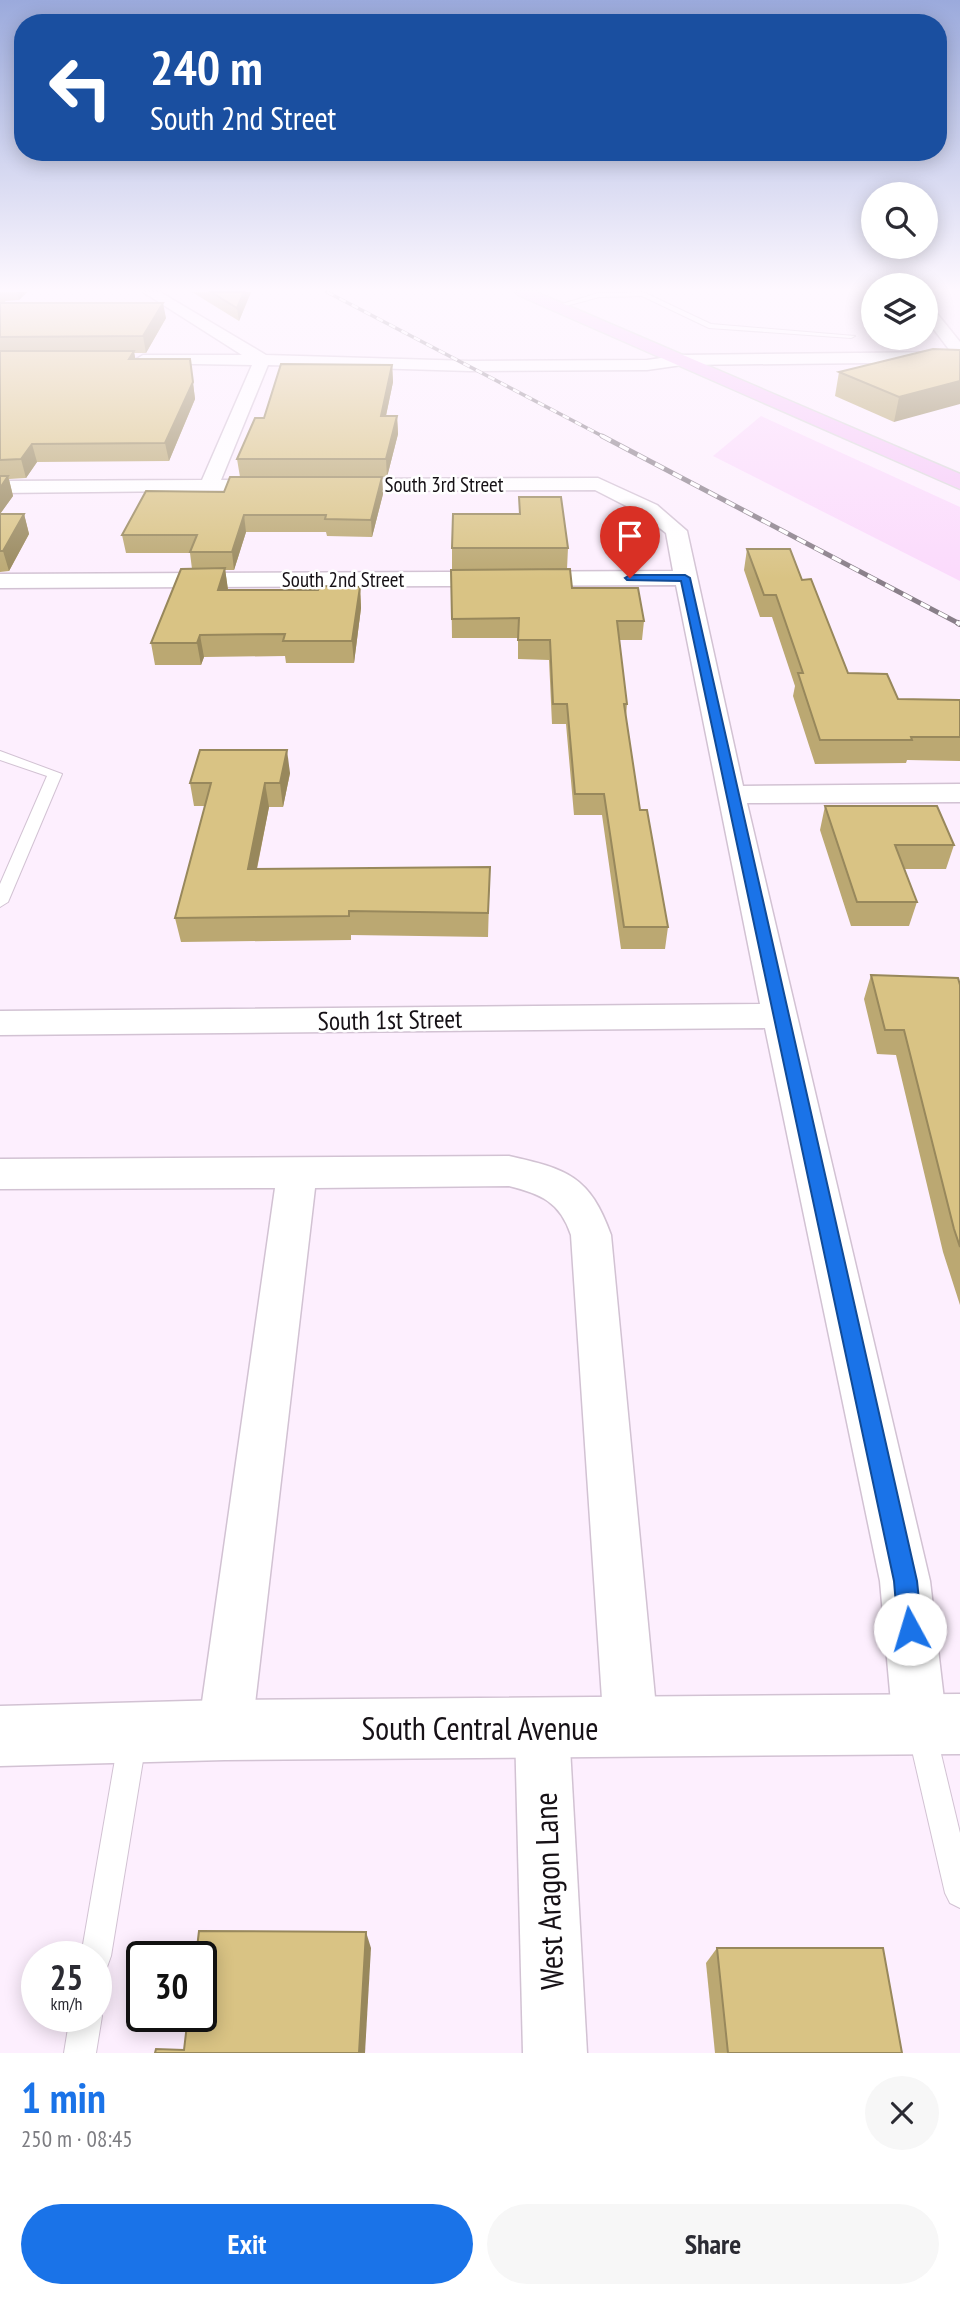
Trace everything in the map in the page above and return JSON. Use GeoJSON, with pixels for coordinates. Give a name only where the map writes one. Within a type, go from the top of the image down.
{"type":"FeatureCollection","features":[{"type":"Feature","properties":{"kind":"main road"},"geometry":{"type":"LineString","coordinates":[[745,388],[960,482]]}},
{"type":"Feature","properties":{"kind":"street"},"geometry":{"type":"LineString","coordinates":[[209,486],[250,388]]}},
{"type":"Feature","properties":{"kind":"street","name":"South 3rd Street"},"geometry":{"type":"LineString","coordinates":[[320,485],[598,484],[633,499],[676,531],[779,1016],[905,1581],[940,1724]]}},
{"type":"Feature","properties":{"kind":"street"},"geometry":{"type":"LineString","coordinates":[[0,487],[292,486]]}},
{"type":"Feature","properties":{"kind":"street","name":"South 2nd Street"},"geometry":{"type":"LineString","coordinates":[[0,581],[685,578]]}},
{"type":"Feature","properties":{"kind":"street"},"geometry":{"type":"LineString","coordinates":[[731,795],[960,793]]}},
{"type":"Feature","properties":{"kind":"street","name":"South 1st Street"},"geometry":{"type":"LineString","coordinates":[[0,1023],[779,1016]]}},
{"type":"Feature","properties":{"kind":"street"},"geometry":{"type":"LineString","coordinates":[[0,1174],[509,1171],[538,1178],[568,1193],[584,1212],[591,1235],[631,1728]]}},
{"type":"Feature","properties":{"kind":"street"},"geometry":{"type":"LineString","coordinates":[[225,1730],[297,1174]]}},
{"type":"Feature","properties":{"kind":"street","name":"South Central Avenue"},"geometry":{"type":"LineString","coordinates":[[0,1737],[133,1735],[225,1730],[940,1724]]}},
{"type":"Feature","properties":{"kind":"street","name":"West Aragon Lane"},"geometry":{"type":"LineString","coordinates":[[542,1729],[555,2053]]}},
{"type":"Feature","properties":{"kind":"lane"},"geometry":{"type":"LineString","coordinates":[[0,755],[55,774],[0,902]]}},
{"type":"Feature","properties":{"kind":"lane"},"geometry":{"type":"LineString","coordinates":[[940,1724],[960,1893]]}},
{"type":"Feature","properties":{"kind":"lane"},"geometry":{"type":"LineString","coordinates":[[99,1941],[133,1735]]}},
{"type":"Feature","properties":{"kind":"lane"},"geometry":{"type":"LineString","coordinates":[[80,2053],[83,2032]]}},
{"type":"Feature","properties":{"kind":"shaded area"},"geometry":{"type":"Polygon","coordinates":[[[761,416],[960,507],[960,581],[713,456],[761,416]]]}},
{"type":"Feature","properties":{"kind":"building"},"geometry":{"type":"Polygon","coordinates":[[[0,388],[190,388],[165,443],[32,444],[21,459],[0,460],[0,388]]]}},
{"type":"Feature","properties":{"kind":"building"},"geometry":{"type":"Polygon","coordinates":[[[274,388],[387,388],[381,416],[397,416],[386,459],[237,459],[255,418],[264,418],[274,388]]]}},
{"type":"Feature","properties":{"kind":"building"},"geometry":{"type":"Polygon","coordinates":[[[877,388],[934,388],[899,397],[877,388]]]}},
{"type":"Feature","properties":{"kind":"building"},"geometry":{"type":"Polygon","coordinates":[[[0,476],[8,476],[0,488],[0,476]]]}},
{"type":"Feature","properties":{"kind":"building"},"geometry":{"type":"Polygon","coordinates":[[[230,477],[382,477],[371,520],[325,519],[326,515],[244,515],[232,552],[190,552],[197,535],[122,535],[146,491],[224,492],[230,477]]]}},
{"type":"Feature","properties":{"kind":"building"},"geometry":{"type":"Polygon","coordinates":[[[519,497],[561,497],[568,548],[452,548],[453,514],[520,514],[519,497]]]}},
{"type":"Feature","properties":{"kind":"building"},"geometry":{"type":"Polygon","coordinates":[[[0,514],[24,514],[3,551],[0,551],[0,514]]]}},
{"type":"Feature","properties":{"kind":"building"},"geometry":{"type":"Polygon","coordinates":[[[747,549],[790,549],[802,580],[811,579],[848,673],[887,674],[898,699],[960,700],[960,737],[820,740],[798,673],[803,673],[776,595],[764,595],[747,549]]]}},
{"type":"Feature","properties":{"kind":"building"},"geometry":{"type":"Polygon","coordinates":[[[225,568],[218,590],[318,590],[319,586],[360,587],[352,641],[283,641],[285,634],[200,635],[197,643],[151,643],[181,569],[225,568]]]}},
{"type":"Feature","properties":{"kind":"building"},"geometry":{"type":"Polygon","coordinates":[[[570,569],[572,588],[638,588],[644,621],[617,621],[627,704],[624,704],[640,810],[647,810],[668,927],[624,927],[604,794],[575,794],[567,704],[553,704],[550,640],[518,640],[519,618],[452,619],[451,570],[570,569]]]}},
{"type":"Feature","properties":{"kind":"building"},"geometry":{"type":"Polygon","coordinates":[[[200,750],[287,750],[280,783],[265,783],[248,869],[490,867],[488,913],[349,911],[349,916],[175,918],[211,783],[190,783],[200,750]]]}},
{"type":"Feature","properties":{"kind":"building"},"geometry":{"type":"Polygon","coordinates":[[[825,806],[937,806],[954,845],[895,845],[917,902],[857,902],[825,806]]]}},
{"type":"Feature","properties":{"kind":"building"},"geometry":{"type":"Polygon","coordinates":[[[871,975],[958,978],[960,1247],[904,1030],[885,1030],[871,975]]]}},
{"type":"Feature","properties":{"kind":"building"},"geometry":{"type":"Polygon","coordinates":[[[199,1931],[366,1932],[359,2053],[155,2053],[156,2049],[184,2050],[186,2032],[217,2032],[217,1941],[198,1941],[199,1931]]]}},
{"type":"Feature","properties":{"kind":"building"},"geometry":{"type":"Polygon","coordinates":[[[717,1948],[883,1948],[902,2053],[728,2053],[717,1948]]]}},
{"type":"Feature","properties":{"kind":"railway"},"geometry":{"type":"LineString","coordinates":[[510,388],[606,438]]}},
{"type":"Feature","properties":{"kind":"railway"},"geometry":{"type":"LineString","coordinates":[[602,436],[960,624],[958,623]]}},
{"type":"Feature","properties":{"kind":"route"},"geometry":{"type":"LineString","coordinates":[[630,578],[685,578],[905,1581],[910,1629]]}}]}
